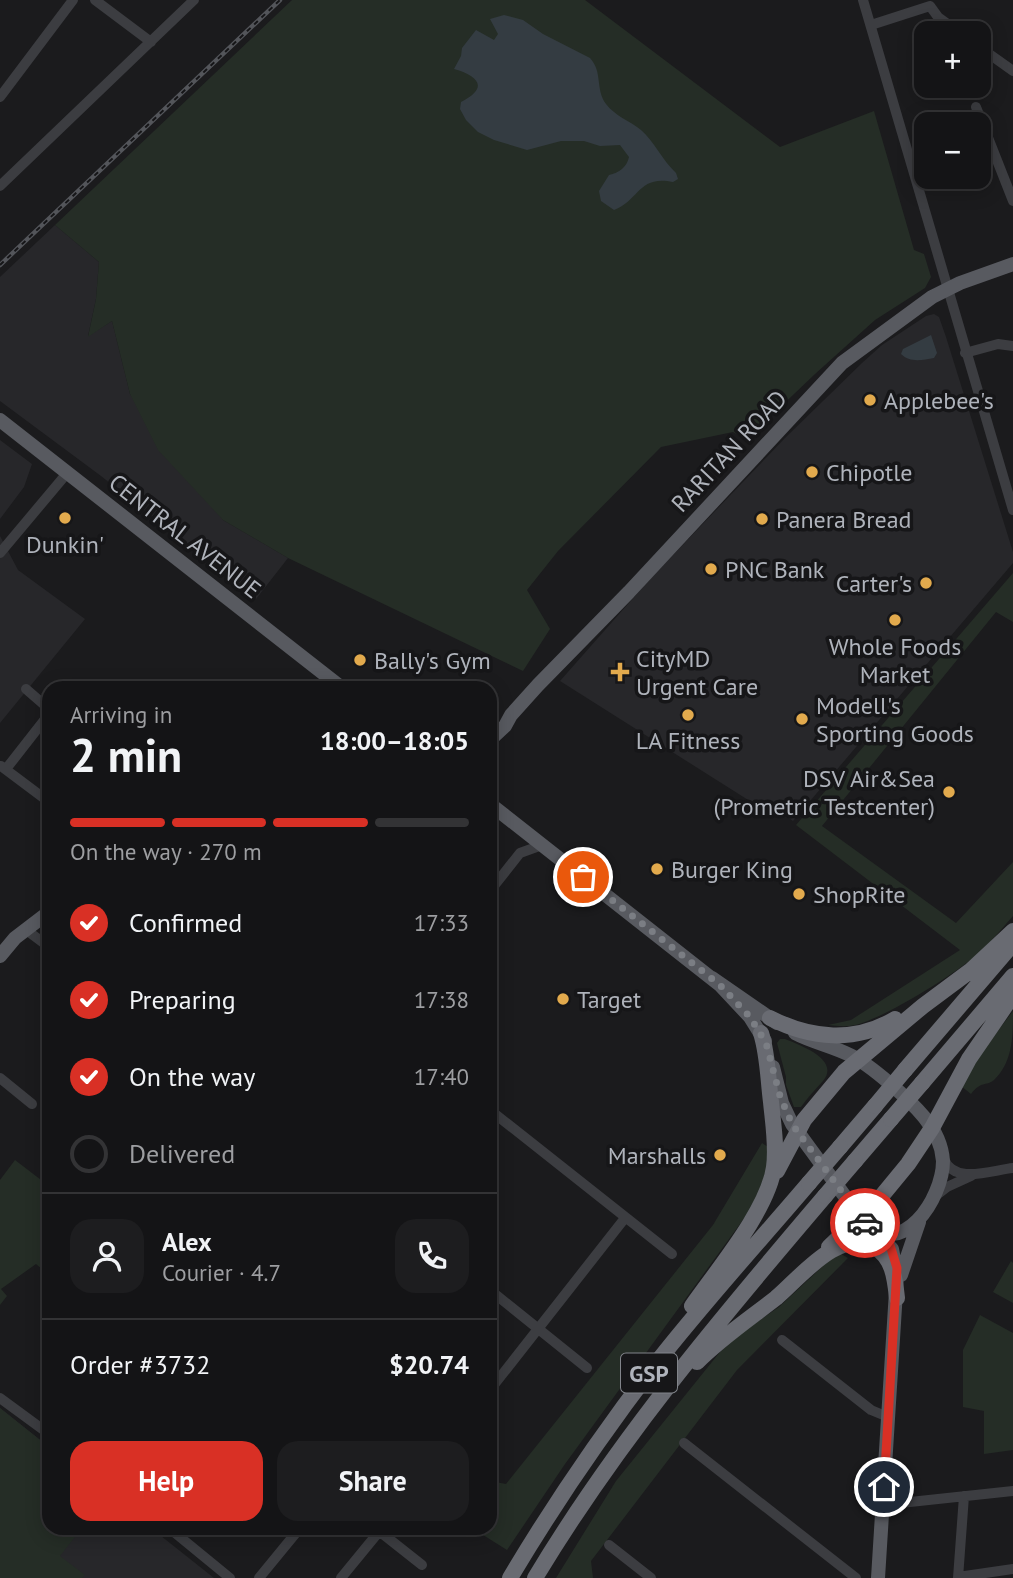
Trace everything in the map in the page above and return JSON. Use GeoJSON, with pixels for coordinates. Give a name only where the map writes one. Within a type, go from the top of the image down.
{"type":"FeatureCollection","features":[{"type":"Feature","properties":{"kind":"highway"},"geometry":{"type":"LineString","coordinates":[[609,1427],[743,1233],[797,1132],[827,1090],[857,1059],[970,971],[1013,931]]}},
{"type":"Feature","properties":{"kind":"highway","name":"GSP"},"geometry":{"type":"LineString","coordinates":[[510,1578],[552,1510],[609,1427],[687,1326],[1013,944]]}},
{"type":"Feature","properties":{"kind":"highway","name":"GSP"},"geometry":{"type":"LineString","coordinates":[[535,1578],[629,1436],[721,1319],[1013,976]]}},
{"type":"Feature","properties":{"kind":"highway"},"geometry":{"type":"LineString","coordinates":[[629,1436],[711,1349],[777,1297],[893,1184],[932,1128],[964,1068],[1013,995]]}},
{"type":"Feature","properties":{"kind":"highway"},"geometry":{"type":"LineString","coordinates":[[770,1018],[811,1034],[849,1036],[878,1028],[923,1006]]}},
{"type":"Feature","properties":{"kind":"highway"},"geometry":{"type":"LineString","coordinates":[[761,1032],[766,1053],[775,1149],[774,1170],[769,1188]]}},
{"type":"Feature","properties":{"kind":"highway"},"geometry":{"type":"LineString","coordinates":[[808,1268],[829,1252],[848,1243],[870,1245],[884,1254],[890,1264],[897,1298]]}},
{"type":"Feature","properties":{"kind":"main road","name":"RARITAN ROAD"},"geometry":{"type":"LineString","coordinates":[[497,732],[842,363],[883,331],[947,289],[1013,264]]}},
{"type":"Feature","properties":{"kind":"main road","name":"CENTRAL AVENUE"},"geometry":{"type":"LineString","coordinates":[[0,420],[333,681]]}},
{"type":"Feature","properties":{"kind":"main road"},"geometry":{"type":"LineString","coordinates":[[497,810],[712,978],[803,1037],[857,1059],[918,1110],[932,1128],[942,1153],[941,1175],[908,1249],[897,1298]]}},
{"type":"Feature","properties":{"kind":"main road"},"geometry":{"type":"LineString","coordinates":[[0,956],[25,929],[42,917]]}},
{"type":"Feature","properties":{"kind":"main road"},"geometry":{"type":"LineString","coordinates":[[712,978],[739,1004],[761,1032],[782,1103],[797,1132],[859,1217],[887,1242],[894,1253],[897,1298],[878,1578]]}},
{"type":"Feature","properties":{"kind":"main road"},"geometry":{"type":"LineString","coordinates":[[871,1229],[885,1234],[900,1234],[911,1227],[928,1205]]}},
{"type":"Feature","properties":{"kind":"street"},"geometry":{"type":"LineString","coordinates":[[0,97],[73,0]]}},
{"type":"Feature","properties":{"kind":"street"},"geometry":{"type":"LineString","coordinates":[[95,0],[151,42]]}},
{"type":"Feature","properties":{"kind":"street"},"geometry":{"type":"LineString","coordinates":[[0,186],[194,0]]}},
{"type":"Feature","properties":{"kind":"street"},"geometry":{"type":"LineString","coordinates":[[863,0],[965,353],[1010,487],[1013,510]]}},
{"type":"Feature","properties":{"kind":"street"},"geometry":{"type":"LineString","coordinates":[[871,25],[930,3],[944,21]]}},
{"type":"Feature","properties":{"kind":"street"},"geometry":{"type":"LineString","coordinates":[[991,55],[1013,71]]}},
{"type":"Feature","properties":{"kind":"street"},"geometry":{"type":"LineString","coordinates":[[976,107],[1008,175],[1013,201]]}},
{"type":"Feature","properties":{"kind":"street"},"geometry":{"type":"LineString","coordinates":[[965,353],[998,344],[1013,346]]}},
{"type":"Feature","properties":{"kind":"street"},"geometry":{"type":"LineString","coordinates":[[0,553],[68,472]]}},
{"type":"Feature","properties":{"kind":"street"},"geometry":{"type":"LineString","coordinates":[[26,689],[42,703]]}},
{"type":"Feature","properties":{"kind":"street"},"geometry":{"type":"LineString","coordinates":[[42,722],[3,767],[42,797]]}},
{"type":"Feature","properties":{"kind":"street"},"geometry":{"type":"LineString","coordinates":[[497,882],[520,853],[523,830]]}},
{"type":"Feature","properties":{"kind":"street"},"geometry":{"type":"LineString","coordinates":[[520,853],[542,845]]}},
{"type":"Feature","properties":{"kind":"street"},"geometry":{"type":"LineString","coordinates":[[25,929],[42,942]]}},
{"type":"Feature","properties":{"kind":"street"},"geometry":{"type":"LineString","coordinates":[[0,1078],[32,1104]]}},
{"type":"Feature","properties":{"kind":"street"},"geometry":{"type":"LineString","coordinates":[[497,1116],[672,1254]]}},
{"type":"Feature","properties":{"kind":"street"},"geometry":{"type":"LineString","coordinates":[[942,1153],[947,1166],[954,1173],[1013,1168]]}},
{"type":"Feature","properties":{"kind":"street"},"geometry":{"type":"LineString","coordinates":[[928,1205],[947,1187],[984,1172]]}},
{"type":"Feature","properties":{"kind":"street"},"geometry":{"type":"LineString","coordinates":[[497,1381],[625,1218]]}},
{"type":"Feature","properties":{"kind":"street"},"geometry":{"type":"LineString","coordinates":[[497,1296],[587,1368]]}},
{"type":"Feature","properties":{"kind":"street"},"geometry":{"type":"LineString","coordinates":[[782,1340],[871,1410],[888,1417]]}},
{"type":"Feature","properties":{"kind":"street"},"geometry":{"type":"LineString","coordinates":[[0,1398],[42,1429]]}},
{"type":"Feature","properties":{"kind":"street"},"geometry":{"type":"LineString","coordinates":[[684,1443],[856,1578]]}},
{"type":"Feature","properties":{"kind":"street"},"geometry":{"type":"LineString","coordinates":[[883,1505],[1013,1491]]}},
{"type":"Feature","properties":{"kind":"street"},"geometry":{"type":"LineString","coordinates":[[964,1496],[958,1577],[1013,1569]]}},
{"type":"Feature","properties":{"kind":"street"},"geometry":{"type":"LineString","coordinates":[[178,1535],[230,1578]]}},
{"type":"Feature","properties":{"kind":"street"},"geometry":{"type":"LineString","coordinates":[[260,1578],[294,1535]]}},
{"type":"Feature","properties":{"kind":"street"},"geometry":{"type":"LineString","coordinates":[[341,1578],[375,1535]]}},
{"type":"Feature","properties":{"kind":"street"},"geometry":{"type":"LineString","coordinates":[[387,1535],[422,1565]]}},
{"type":"Feature","properties":{"kind":"street"},"geometry":{"type":"LineString","coordinates":[[609,1545],[651,1578]]}},
{"type":"Feature","properties":{"kind":"shaded area"},"geometry":{"type":"Polygon","coordinates":[[[292,0],[585,0],[780,147],[874,111],[914,250],[924,254],[931,277],[925,288],[875,320],[772,415],[750,442],[733,432],[661,447],[558,551],[527,590],[550,629],[523,671],[288,558],[223,520],[158,450],[130,394],[112,321],[88,337],[96,299],[99,262],[55,225],[292,0]]]}},
{"type":"Feature","properties":{"kind":"shaded area"},"geometry":{"type":"Polygon","coordinates":[[[504,15],[523,20],[543,34],[590,58],[594,63],[606,104],[645,134],[678,179],[646,185],[623,206],[614,210],[601,201],[599,191],[609,175],[622,169],[628,161],[629,157],[620,145],[600,146],[584,141],[561,141],[527,150],[478,132],[460,109],[461,102],[475,92],[477,83],[470,75],[454,69],[462,48],[476,30],[494,40],[498,34],[490,19],[504,15]]]}},
{"type":"Feature","properties":{"kind":"shaded area"},"geometry":{"type":"Polygon","coordinates":[[[55,225],[99,262],[96,299],[88,336],[112,321],[130,394],[223,520],[288,558],[256,599],[101,476],[0,401],[0,277],[55,225]]]}},
{"type":"Feature","properties":{"kind":"shaded area"},"geometry":{"type":"Polygon","coordinates":[[[934,314],[939,317],[946,337],[1013,552],[1013,563],[793,821],[769,804],[764,810],[560,681],[650,579],[785,438],[882,345],[926,316],[934,314]]]}},
{"type":"Feature","properties":{"kind":"shaded area"},"geometry":{"type":"Polygon","coordinates":[[[931,335],[937,353],[934,358],[912,360],[901,354],[903,349],[931,335]]]}},
{"type":"Feature","properties":{"kind":"shaded area"},"geometry":{"type":"Polygon","coordinates":[[[0,440],[32,464],[24,487],[0,519],[0,440]]]}},
{"type":"Feature","properties":{"kind":"shaded area"},"geometry":{"type":"Polygon","coordinates":[[[0,536],[18,570],[85,619],[0,723],[0,536]]]}},
{"type":"Feature","properties":{"kind":"shaded area"},"geometry":{"type":"Polygon","coordinates":[[[1013,573],[1013,622],[996,612],[822,826],[956,923],[1013,862],[1013,916],[970,961],[920,994],[868,1021],[848,1026],[828,1025],[851,1020],[960,950],[796,825],[1013,573]]]}},
{"type":"Feature","properties":{"kind":"shaded area"},"geometry":{"type":"Polygon","coordinates":[[[1013,1011],[1012,1039],[1005,1065],[994,1080],[981,1085],[971,1094],[961,1086],[981,1053],[1013,1011]]]}},
{"type":"Feature","properties":{"kind":"shaded area"},"geometry":{"type":"Polygon","coordinates":[[[780,1039],[808,1049],[827,1066],[823,1081],[801,1107],[794,1107],[786,1085],[777,1043],[780,1039]]]}},
{"type":"Feature","properties":{"kind":"shaded area"},"geometry":{"type":"Polygon","coordinates":[[[762,1143],[771,1149],[768,1179],[748,1213],[565,1464],[507,1550],[483,1535],[497,1535],[497,1482],[506,1484],[713,1225],[762,1143]]]}},
{"type":"Feature","properties":{"kind":"shaded area"},"geometry":{"type":"Polygon","coordinates":[[[15,1160],[42,1181],[42,1269],[36,1264],[1,1289],[7,1296],[0,1305],[0,1180],[15,1160]]]}},
{"type":"Feature","properties":{"kind":"shaded area"},"geometry":{"type":"Polygon","coordinates":[[[838,1252],[848,1258],[737,1370],[591,1561],[593,1578],[556,1578],[616,1481],[720,1352],[745,1330],[779,1307],[838,1252]]]}},
{"type":"Feature","properties":{"kind":"shaded area"},"geometry":{"type":"Polygon","coordinates":[[[1011,1261],[1013,1263],[1013,1303],[993,1292],[1011,1261]]]}},
{"type":"Feature","properties":{"kind":"shaded area"},"geometry":{"type":"Polygon","coordinates":[[[980,1315],[1013,1333],[1013,1450],[984,1454],[984,1411],[963,1407],[963,1350],[980,1315]]]}},
{"type":"Feature","properties":{"kind":"shaded area"},"geometry":{"type":"Polygon","coordinates":[[[0,1408],[42,1441],[42,1535],[160,1535],[214,1578],[0,1578],[0,1408]]]}},
{"type":"Feature","properties":{"kind":"shaded area"},"geometry":{"type":"Polygon","coordinates":[[[0,1408],[42,1441],[42,1535],[76,1535],[60,1556],[85,1575],[82,1578],[0,1578],[0,1408]]]}},
{"type":"Feature","properties":{"kind":"railway"},"geometry":{"type":"LineString","coordinates":[[0,265],[280,0]]}},
{"type":"Feature","properties":{"kind":"way so far"},"geometry":{"type":"LineString","coordinates":[[583,877],[720,985],[750,1017],[766,1043],[780,1096],[792,1124],[865,1223]]}},
{"type":"Feature","properties":{"kind":"place","name":"Applebee's"},"geometry":{"type":"Point","coordinates":[870,400]}},
{"type":"Feature","properties":{"kind":"place","name":"Chipotle"},"geometry":{"type":"Point","coordinates":[812,472]}},
{"type":"Feature","properties":{"kind":"place","name":"Dunkin'"},"geometry":{"type":"Point","coordinates":[65,518]}},
{"type":"Feature","properties":{"kind":"place","name":"Panera Bread"},"geometry":{"type":"Point","coordinates":[762,519]}},
{"type":"Feature","properties":{"kind":"place","name":"PNC Bank"},"geometry":{"type":"Point","coordinates":[711,569]}},
{"type":"Feature","properties":{"kind":"place","name":"Carter's"},"geometry":{"type":"Point","coordinates":[926,583]}},
{"type":"Feature","properties":{"kind":"place","name":"Whole Foods Market"},"geometry":{"type":"Point","coordinates":[895,620]}},
{"type":"Feature","properties":{"kind":"place","name":"Bally's Gym"},"geometry":{"type":"Point","coordinates":[360,660]}},
{"type":"Feature","properties":{"kind":"place","name":"CityMD Urgent Care"},"geometry":{"type":"Point","coordinates":[620,672]}},
{"type":"Feature","properties":{"kind":"place","name":"LA Fitness"},"geometry":{"type":"Point","coordinates":[688,715]}},
{"type":"Feature","properties":{"kind":"place","name":"Modell's Sporting Goods"},"geometry":{"type":"Point","coordinates":[802,719]}},
{"type":"Feature","properties":{"kind":"place","name":"DSV Air&Sea (Prometric Testcenter)"},"geometry":{"type":"Point","coordinates":[949,792]}},
{"type":"Feature","properties":{"kind":"place","name":"Burger King"},"geometry":{"type":"Point","coordinates":[657,869]}},
{"type":"Feature","properties":{"kind":"place","name":"ShopRite"},"geometry":{"type":"Point","coordinates":[799,894]}},
{"type":"Feature","properties":{"kind":"place","name":"Target"},"geometry":{"type":"Point","coordinates":[563,999]}},
{"type":"Feature","properties":{"kind":"place","name":"Marshalls"},"geometry":{"type":"Point","coordinates":[720,1155]}},
{"type":"Feature","properties":{"kind":"route"},"geometry":{"type":"LineString","coordinates":[[865,1223],[890,1245],[897,1268],[884,1487]]}}]}
